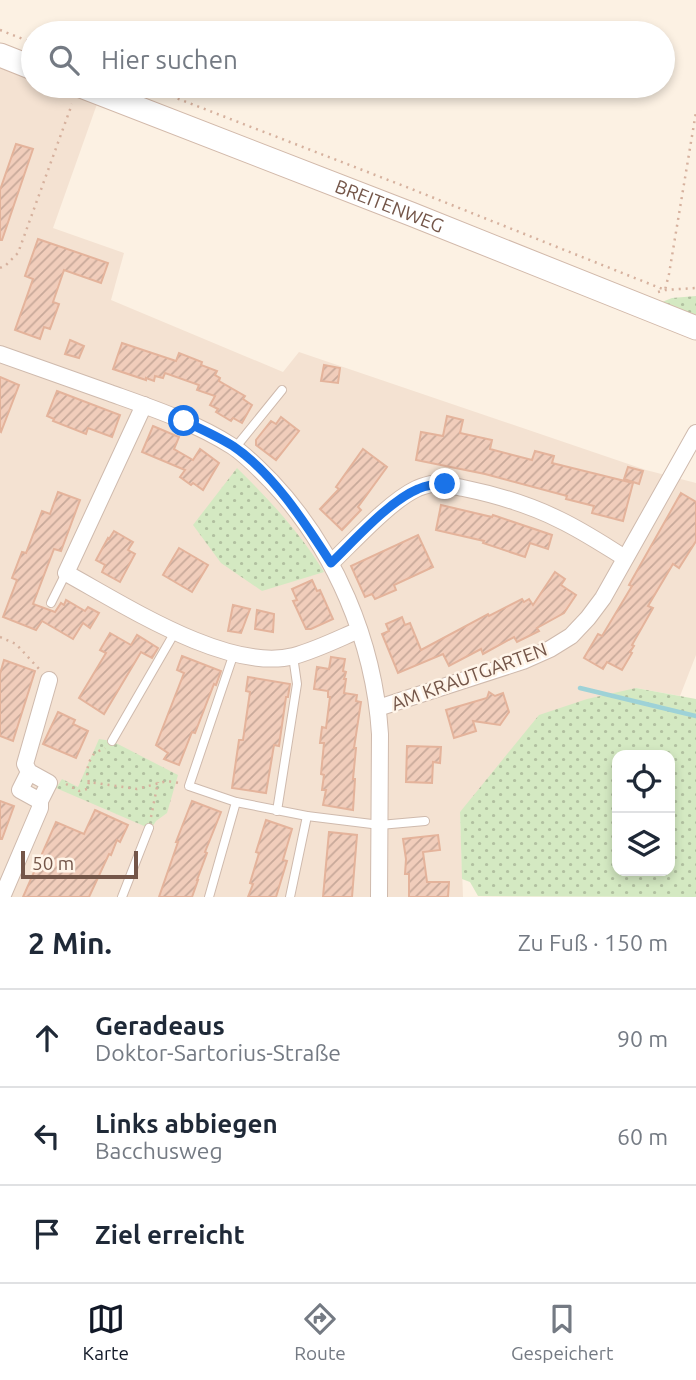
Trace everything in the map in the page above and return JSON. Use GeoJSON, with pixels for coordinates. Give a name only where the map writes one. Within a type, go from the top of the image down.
{"type":"FeatureCollection","features":[{"type":"Feature","properties":{"kind":"main road"},"geometry":{"type":"LineString","coordinates":[[0,55],[21,63]]}},
{"type":"Feature","properties":{"kind":"main road","name":"BREITENWEG"},"geometry":{"type":"LineString","coordinates":[[97,98],[411,214],[696,328]]}},
{"type":"Feature","properties":{"kind":"street"},"geometry":{"type":"LineString","coordinates":[[0,354],[144,405],[214,435],[235,448],[258,468],[283,494],[306,525],[331,563],[350,603],[373,678],[378,708],[379,897]]}},
{"type":"Feature","properties":{"kind":"street"},"geometry":{"type":"LineString","coordinates":[[144,405],[66,573],[175,632],[208,646],[234,653],[274,658],[293,656],[359,630]]}},
{"type":"Feature","properties":{"kind":"street","name":"AM KRAUTGARTEN"},"geometry":{"type":"LineString","coordinates":[[378,708],[523,661],[570,636],[589,618],[603,598],[696,433]]}},
{"type":"Feature","properties":{"kind":"street"},"geometry":{"type":"LineString","coordinates":[[331,563],[401,499],[416,489],[431,484],[473,490],[537,509],[625,558]]}},
{"type":"Feature","properties":{"kind":"street"},"geometry":{"type":"LineString","coordinates":[[2,897],[49,783],[29,772],[25,764],[49,680]]}},
{"type":"Feature","properties":{"kind":"street"},"geometry":{"type":"LineString","coordinates":[[29,772],[20,790],[40,801]]}},
{"type":"Feature","properties":{"kind":"lane"},"geometry":{"type":"LineString","coordinates":[[235,448],[282,390]]}},
{"type":"Feature","properties":{"kind":"lane"},"geometry":{"type":"LineString","coordinates":[[51,603],[66,573]]}},
{"type":"Feature","properties":{"kind":"lane"},"geometry":{"type":"LineString","coordinates":[[111,741],[175,632]]}},
{"type":"Feature","properties":{"kind":"lane"},"geometry":{"type":"LineString","coordinates":[[234,653],[189,786],[236,802],[307,816],[380,825],[425,821]]}},
{"type":"Feature","properties":{"kind":"lane"},"geometry":{"type":"LineString","coordinates":[[277,811],[297,684],[293,656]]}},
{"type":"Feature","properties":{"kind":"lane"},"geometry":{"type":"LineString","coordinates":[[209,897],[236,802]]}},
{"type":"Feature","properties":{"kind":"lane"},"geometry":{"type":"LineString","coordinates":[[290,897],[307,816]]}},
{"type":"Feature","properties":{"kind":"lane"},"geometry":{"type":"LineString","coordinates":[[122,897],[149,828]]}},
{"type":"Feature","properties":{"kind":"path"},"geometry":{"type":"LineString","coordinates":[[0,30],[21,38]]}},
{"type":"Feature","properties":{"kind":"path"},"geometry":{"type":"LineString","coordinates":[[0,268],[18,253],[75,98]]}},
{"type":"Feature","properties":{"kind":"path"},"geometry":{"type":"LineString","coordinates":[[176,98],[665,290],[696,112]]}},
{"type":"Feature","properties":{"kind":"path"},"geometry":{"type":"LineString","coordinates":[[0,638],[16,643],[49,680]]}},
{"type":"Feature","properties":{"kind":"path"},"geometry":{"type":"LineString","coordinates":[[49,783],[60,781],[79,792],[87,789],[89,782],[86,775],[94,754],[111,741]]}},
{"type":"Feature","properties":{"kind":"path"},"geometry":{"type":"LineString","coordinates":[[89,782],[136,789],[167,780],[189,786]]}},
{"type":"Feature","properties":{"kind":"path"},"geometry":{"type":"LineString","coordinates":[[149,828],[158,782]]}},
{"type":"Feature","properties":{"kind":"shaded area"},"geometry":{"type":"Polygon","coordinates":[[[0,64],[21,73],[21,98],[82,98],[97,104],[53,228],[124,253],[111,300],[283,372],[299,352],[646,470],[696,483],[696,655],[680,696],[636,688],[460,812],[463,897],[0,897],[0,64]]]}},
{"type":"Feature","properties":{"kind":"green space"},"geometry":{"type":"Polygon","coordinates":[[[696,296],[696,315],[662,302],[672,298],[696,296]]]}},
{"type":"Feature","properties":{"kind":"green space"},"geometry":{"type":"Polygon","coordinates":[[[237,468],[284,517],[324,572],[262,591],[221,563],[193,525],[237,468]]]}},
{"type":"Feature","properties":{"kind":"green space"},"geometry":{"type":"Polygon","coordinates":[[[636,688],[696,699],[696,897],[478,896],[470,882],[462,879],[460,812],[539,715],[587,699],[636,688]]]}},
{"type":"Feature","properties":{"kind":"green space"},"geometry":{"type":"Polygon","coordinates":[[[99,739],[112,741],[178,775],[167,813],[156,821],[151,829],[56,788],[62,779],[78,787],[99,739]]]}},
{"type":"Feature","properties":{"kind":"building"},"geometry":{"type":"Polygon","coordinates":[[[16,144],[33,149],[0,240],[0,190],[16,144]]]}},
{"type":"Feature","properties":{"kind":"building"},"geometry":{"type":"Polygon","coordinates":[[[38,239],[108,263],[101,283],[64,270],[53,302],[59,304],[50,329],[44,327],[40,339],[15,330],[33,279],[25,276],[38,239]]]}},
{"type":"Feature","properties":{"kind":"building"},"geometry":{"type":"Polygon","coordinates":[[[70,340],[84,346],[79,358],[65,354],[70,340]]]}},
{"type":"Feature","properties":{"kind":"building"},"geometry":{"type":"Polygon","coordinates":[[[122,343],[176,361],[179,353],[217,371],[215,375],[220,378],[219,381],[245,396],[243,399],[252,405],[242,423],[233,418],[231,421],[216,412],[218,409],[210,405],[215,396],[197,390],[199,385],[165,373],[163,378],[155,376],[154,381],[113,369],[122,343]]]}},
{"type":"Feature","properties":{"kind":"building"},"geometry":{"type":"Polygon","coordinates":[[[324,365],[340,368],[338,383],[321,381],[324,365]]]}},
{"type":"Feature","properties":{"kind":"building"},"geometry":{"type":"Polygon","coordinates":[[[0,377],[19,385],[1,432],[0,431],[0,377]]]}},
{"type":"Feature","properties":{"kind":"building"},"geometry":{"type":"Polygon","coordinates":[[[57,391],[120,415],[112,437],[88,428],[86,434],[47,416],[57,391]]]}},
{"type":"Feature","properties":{"kind":"building"},"geometry":{"type":"Polygon","coordinates":[[[447,416],[463,420],[460,433],[492,440],[490,449],[532,460],[535,451],[554,456],[552,463],[633,483],[623,521],[592,513],[594,506],[566,499],[567,496],[485,474],[416,460],[421,432],[443,436],[447,416]]]}},
{"type":"Feature","properties":{"kind":"building"},"geometry":{"type":"Polygon","coordinates":[[[281,417],[299,431],[276,460],[256,445],[256,440],[271,421],[276,424],[281,417]]]}},
{"type":"Feature","properties":{"kind":"building"},"geometry":{"type":"Polygon","coordinates":[[[153,426],[179,437],[174,449],[193,460],[200,449],[219,463],[203,490],[180,477],[185,470],[142,452],[153,426]]]}},
{"type":"Feature","properties":{"kind":"building"},"geometry":{"type":"Polygon","coordinates":[[[363,449],[387,467],[358,507],[361,510],[342,530],[320,509],[339,489],[336,487],[363,449]]]}},
{"type":"Feature","properties":{"kind":"building"},"geometry":{"type":"Polygon","coordinates":[[[628,467],[643,471],[639,484],[624,479],[628,467]]]}},
{"type":"Feature","properties":{"kind":"building"},"geometry":{"type":"Polygon","coordinates":[[[58,492],[80,500],[61,551],[54,549],[33,604],[55,612],[66,600],[85,611],[88,607],[99,613],[90,628],[83,623],[73,639],[42,621],[36,630],[3,617],[17,580],[12,578],[22,552],[26,553],[42,511],[50,514],[58,492]]]}},
{"type":"Feature","properties":{"kind":"building"},"geometry":{"type":"Polygon","coordinates":[[[681,493],[696,502],[696,541],[679,568],[673,564],[648,606],[653,608],[632,645],[632,653],[622,670],[607,662],[603,669],[584,658],[598,634],[602,636],[632,586],[629,585],[681,493]]]}},
{"type":"Feature","properties":{"kind":"building"},"geometry":{"type":"Polygon","coordinates":[[[441,505],[492,517],[493,515],[552,535],[548,549],[530,543],[525,557],[483,543],[484,541],[436,530],[441,505]]]}},
{"type":"Feature","properties":{"kind":"building"},"geometry":{"type":"Polygon","coordinates":[[[114,531],[133,542],[128,550],[135,554],[120,582],[102,572],[105,565],[96,560],[114,531]]]}},
{"type":"Feature","properties":{"kind":"building"},"geometry":{"type":"Polygon","coordinates":[[[418,535],[433,567],[394,585],[396,590],[375,599],[372,594],[365,597],[351,566],[418,535]]]}},
{"type":"Feature","properties":{"kind":"building"},"geometry":{"type":"Polygon","coordinates":[[[179,548],[208,565],[192,592],[163,575],[179,548]]]}},
{"type":"Feature","properties":{"kind":"building"},"geometry":{"type":"Polygon","coordinates":[[[555,572],[565,579],[561,585],[576,595],[564,613],[537,628],[539,631],[517,642],[514,637],[483,654],[481,649],[449,666],[443,654],[398,673],[382,634],[389,631],[386,624],[402,617],[405,625],[410,623],[421,650],[522,599],[524,602],[529,599],[533,605],[555,572]]]}},
{"type":"Feature","properties":{"kind":"building"},"geometry":{"type":"Polygon","coordinates":[[[312,580],[317,591],[320,590],[333,619],[306,629],[293,601],[297,600],[292,589],[312,580]]]}},
{"type":"Feature","properties":{"kind":"building"},"geometry":{"type":"Polygon","coordinates":[[[233,605],[250,609],[241,633],[228,631],[233,605]]]}},
{"type":"Feature","properties":{"kind":"building"},"geometry":{"type":"Polygon","coordinates":[[[257,610],[274,614],[273,632],[255,629],[257,610]]]}},
{"type":"Feature","properties":{"kind":"building"},"geometry":{"type":"Polygon","coordinates":[[[110,633],[131,645],[137,635],[158,648],[152,658],[141,652],[104,714],[79,698],[106,653],[100,650],[110,633]]]}},
{"type":"Feature","properties":{"kind":"building"},"geometry":{"type":"Polygon","coordinates":[[[182,656],[221,671],[179,765],[164,759],[168,753],[156,745],[184,673],[177,670],[182,656]]]}},
{"type":"Feature","properties":{"kind":"building"},"geometry":{"type":"Polygon","coordinates":[[[331,657],[345,659],[344,693],[357,695],[356,701],[361,702],[354,748],[353,810],[323,805],[326,790],[322,790],[324,775],[321,774],[324,743],[320,743],[322,727],[326,728],[330,697],[328,691],[314,689],[317,667],[329,669],[331,657]]]}},
{"type":"Feature","properties":{"kind":"building"},"geometry":{"type":"Polygon","coordinates":[[[4,660],[35,671],[13,741],[0,736],[0,674],[4,660]]]}},
{"type":"Feature","properties":{"kind":"building"},"geometry":{"type":"Polygon","coordinates":[[[248,677],[290,684],[279,746],[274,745],[266,793],[232,788],[250,692],[246,691],[248,677]]]}},
{"type":"Feature","properties":{"kind":"building"},"geometry":{"type":"Polygon","coordinates":[[[489,692],[495,696],[503,693],[509,712],[500,725],[473,721],[476,731],[454,738],[446,710],[487,698],[489,692]]]}},
{"type":"Feature","properties":{"kind":"building"},"geometry":{"type":"Polygon","coordinates":[[[58,712],[75,720],[73,724],[88,731],[76,758],[43,744],[58,712]]]}},
{"type":"Feature","properties":{"kind":"building"},"geometry":{"type":"Polygon","coordinates":[[[407,746],[441,747],[440,763],[433,762],[432,783],[406,782],[407,746]]]}},
{"type":"Feature","properties":{"kind":"building"},"geometry":{"type":"Polygon","coordinates":[[[0,801],[14,806],[2,839],[0,839],[0,801]]]}},
{"type":"Feature","properties":{"kind":"building"},"geometry":{"type":"Polygon","coordinates":[[[192,801],[221,812],[205,852],[207,853],[198,880],[192,897],[159,897],[176,842],[192,801]]]}},
{"type":"Feature","properties":{"kind":"building"},"geometry":{"type":"Polygon","coordinates":[[[95,810],[128,825],[120,842],[117,840],[111,855],[109,854],[89,897],[23,897],[56,822],[84,834],[95,810]]]}},
{"type":"Feature","properties":{"kind":"building"},"geometry":{"type":"Polygon","coordinates":[[[266,820],[292,829],[283,860],[287,861],[276,897],[248,897],[259,853],[256,852],[266,820]]]}},
{"type":"Feature","properties":{"kind":"building"},"geometry":{"type":"Polygon","coordinates":[[[329,832],[357,835],[352,897],[323,897],[329,832]]]}},
{"type":"Feature","properties":{"kind":"building"},"geometry":{"type":"Polygon","coordinates":[[[438,835],[440,850],[423,852],[427,882],[449,882],[448,897],[409,897],[409,874],[405,874],[403,839],[438,835]]]}},
{"type":"Feature","properties":{"kind":"waterway"},"geometry":{"type":"LineString","coordinates":[[580,688],[696,716]]}},
{"type":"Feature","properties":{"kind":"route"},"geometry":{"type":"LineString","coordinates":[[184,421],[235,448],[258,468],[283,494],[331,563],[401,499],[416,489],[431,484],[445,484]]}}]}
